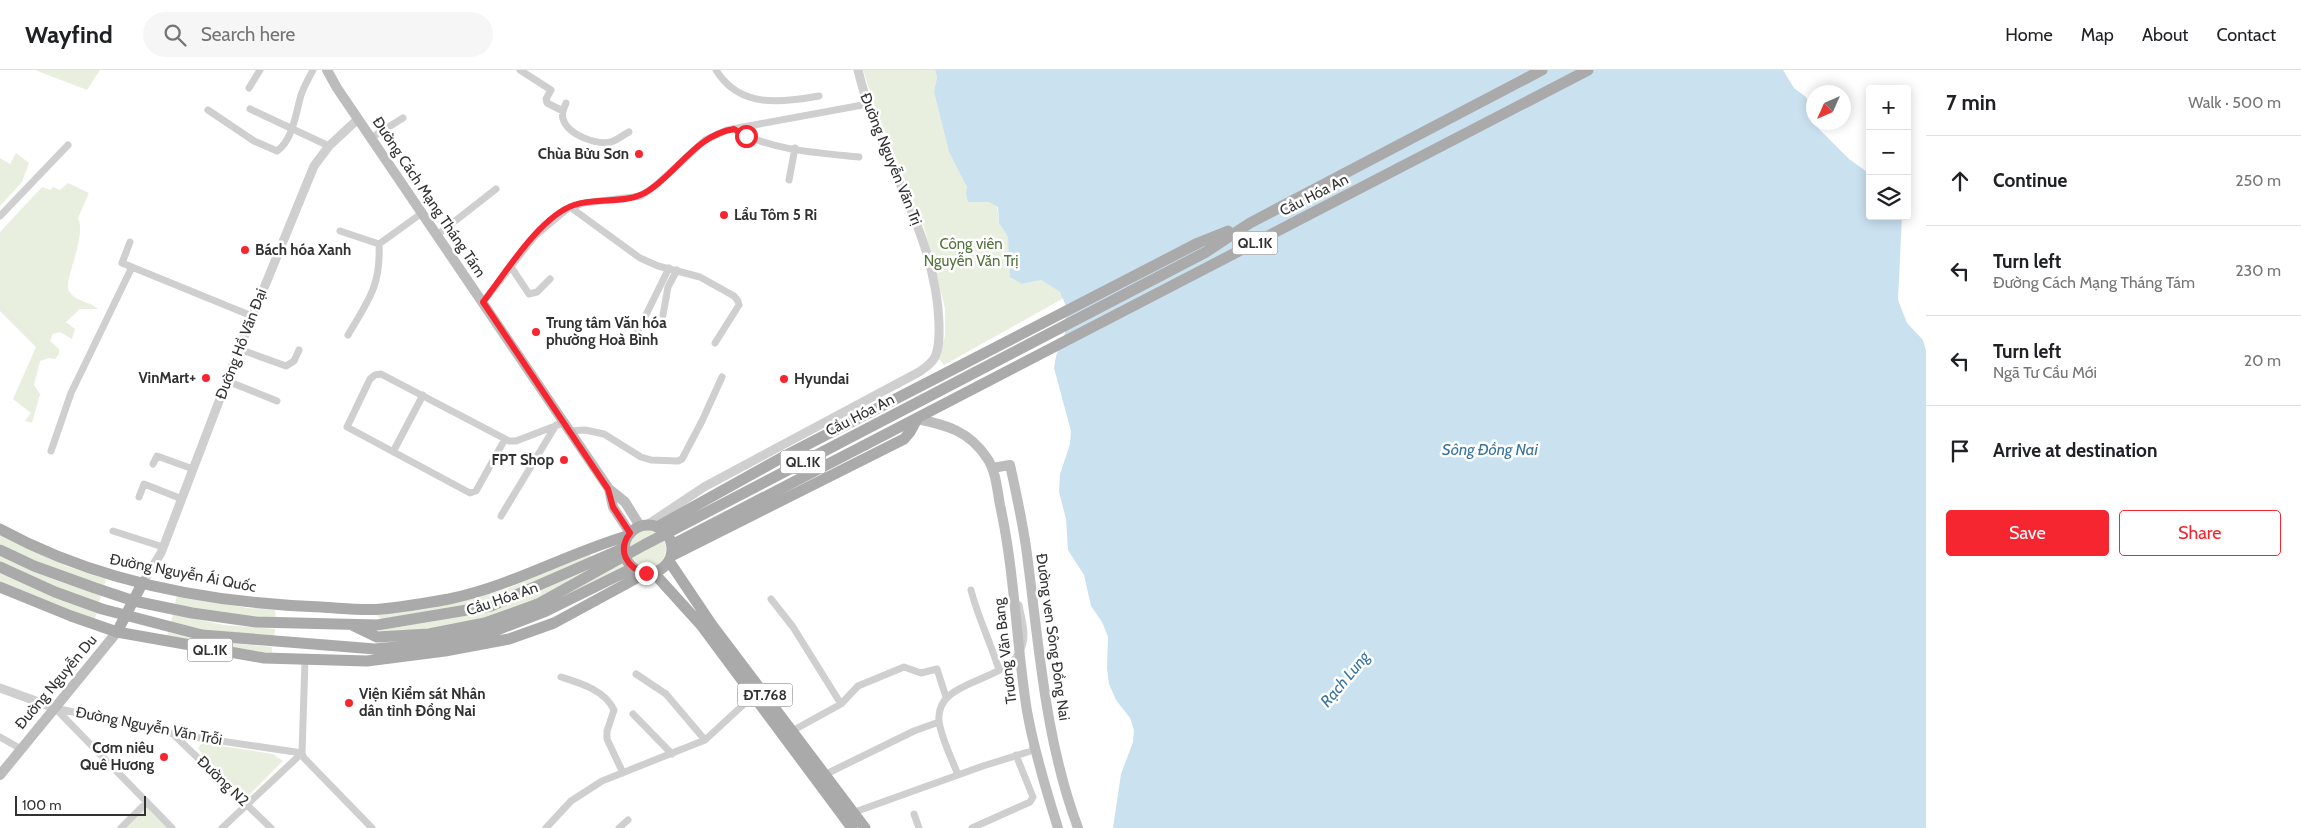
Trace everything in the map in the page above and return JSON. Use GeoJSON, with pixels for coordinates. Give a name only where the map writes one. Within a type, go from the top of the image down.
{"type":"FeatureCollection","features":[{"type":"Feature","properties":{"kind":"main road","name":"Đường Cách Mạng Tháng Tám"},"geometry":{"type":"LineString","coordinates":[[327,70],[358,120],[483,302],[562,426],[608,489],[625,502],[648,526]]}},
{"type":"Feature","properties":{"kind":"main road","name":"Cầu Hóa An"},"geometry":{"type":"LineString","coordinates":[[376,649],[390,638],[471,626],[538,604],[652,540],[1206,252],[1250,223],[1542,70]]}},
{"type":"Feature","properties":{"kind":"main road","name":"Cầu Hóa An"},"geometry":{"type":"LineString","coordinates":[[920,418],[1588,70]]}},
{"type":"Feature","properties":{"kind":"main road","name":"Cầu Hóa An"},"geometry":{"type":"LineString","coordinates":[[724,490],[783,457],[1198,243],[1250,223]]}},
{"type":"Feature","properties":{"kind":"main road"},"geometry":{"type":"LineString","coordinates":[[920,418],[946,424],[959,430],[981,450],[992,468]]}},
{"type":"Feature","properties":{"kind":"main road","name":"QL.1K"},"geometry":{"type":"LineString","coordinates":[[670,554],[736,512],[920,418]]}},
{"type":"Feature","properties":{"kind":"main road","name":"QL.1K"},"geometry":{"type":"LineString","coordinates":[[670,554],[904,440],[920,418]]}},
{"type":"Feature","properties":{"kind":"main road","name":"Đường ven Sông Đồng Nai"},"geometry":{"type":"LineString","coordinates":[[992,468],[1010,465],[1026,546],[1046,708],[1066,793],[1078,827]]}},
{"type":"Feature","properties":{"kind":"main road","name":"Trương Văn Bang"},"geometry":{"type":"LineString","coordinates":[[992,468],[1006,533],[1028,712],[1058,828]]}},
{"type":"Feature","properties":{"kind":"main road","name":"Đường Cách Mạng Tháng Tám"},"geometry":{"type":"LineString","coordinates":[[608,489],[613,507],[628,534]]}},
{"type":"Feature","properties":{"kind":"main road"},"geometry":{"type":"LineString","coordinates":[[724,490],[736,512]]}},
{"type":"Feature","properties":{"kind":"main road","name":"QL.1K"},"geometry":{"type":"LineString","coordinates":[[648,526],[724,490]]}},
{"type":"Feature","properties":{"kind":"main road"},"geometry":{"type":"LineString","coordinates":[[648,526],[666,533],[670,554],[662,568],[649,572],[633,568],[624,555],[628,534],[648,526]]}},
{"type":"Feature","properties":{"kind":"main road","name":"Đường Nguyễn Ái Quốc"},"geometry":{"type":"LineString","coordinates":[[0,529],[68,561],[143,582],[248,603],[380,609],[450,599],[504,584],[575,553],[628,534]]}},
{"type":"Feature","properties":{"kind":"main road","name":"QL.1K"},"geometry":{"type":"LineString","coordinates":[[0,550],[34,566],[134,601],[226,620],[298,625],[381,625],[491,606],[624,548]]}},
{"type":"Feature","properties":{"kind":"main road","name":"ĐT.768"},"geometry":{"type":"LineString","coordinates":[[670,554],[709,620],[865,828]]}},
{"type":"Feature","properties":{"kind":"main road","name":"QL.1K"},"geometry":{"type":"LineString","coordinates":[[0,567],[55,592],[126,617],[202,635],[376,649],[509,639],[554,623],[649,572]]}},
{"type":"Feature","properties":{"kind":"main road","name":"QL.1K"},"geometry":{"type":"LineString","coordinates":[[0,587],[71,616],[117,632],[213,651],[304,661],[376,649],[420,645],[498,630],[546,611],[633,568]]}},
{"type":"Feature","properties":{"kind":"main road","name":"ĐT.768"},"geometry":{"type":"LineString","coordinates":[[649,572],[701,626],[852,828]]}},
{"type":"Feature","properties":{"kind":"main road"},"geometry":{"type":"LineString","coordinates":[[117,632],[143,582]]}},
{"type":"Feature","properties":{"kind":"main road"},"geometry":{"type":"LineString","coordinates":[[296,606],[298,625]]}},
{"type":"Feature","properties":{"kind":"main road","name":"QL.1K"},"geometry":{"type":"LineString","coordinates":[[352,625],[376,649]]}},
{"type":"Feature","properties":{"kind":"main road","name":"Đường Nguyễn Du"},"geometry":{"type":"LineString","coordinates":[[0,775],[117,632]]}},
{"type":"Feature","properties":{"kind":"main road"},"geometry":{"type":"LineString","coordinates":[[301,644],[304,661]]}},
{"type":"Feature","properties":{"kind":"street"},"geometry":{"type":"LineString","coordinates":[[249,88],[260,70]]}},
{"type":"Feature","properties":{"kind":"street"},"geometry":{"type":"LineString","coordinates":[[208,110],[254,142],[277,151],[282,146],[291,128],[302,92],[313,70]]}},
{"type":"Feature","properties":{"kind":"street"},"geometry":{"type":"LineString","coordinates":[[520,70],[551,90],[546,100],[547,103],[563,111]]}},
{"type":"Feature","properties":{"kind":"street"},"geometry":{"type":"LineString","coordinates":[[716,70],[732,88],[747,97],[777,102],[819,96]]}},
{"type":"Feature","properties":{"kind":"street","name":"Đường Nguyễn Văn Trị"},"geometry":{"type":"LineString","coordinates":[[648,526],[694,493],[919,372],[935,358],[939,345],[938,303],[919,228],[868,104],[858,70]]}},
{"type":"Feature","properties":{"kind":"street"},"geometry":{"type":"LineString","coordinates":[[566,104],[563,111],[563,119],[567,125],[591,141],[610,142],[628,132]]}},
{"type":"Feature","properties":{"kind":"street"},"geometry":{"type":"LineString","coordinates":[[483,302],[545,225],[570,207],[641,196],[655,186],[705,140],[734,129],[868,104]]}},
{"type":"Feature","properties":{"kind":"street"},"geometry":{"type":"LineString","coordinates":[[250,109],[330,146]]}},
{"type":"Feature","properties":{"kind":"street"},"geometry":{"type":"LineString","coordinates":[[371,138],[403,118]]}},
{"type":"Feature","properties":{"kind":"street","name":"Đường Hồ Văn Đại"},"geometry":{"type":"LineString","coordinates":[[143,582],[154,566],[163,547],[226,381],[314,166],[330,146],[358,120]]}},
{"type":"Feature","properties":{"kind":"street"},"geometry":{"type":"LineString","coordinates":[[734,129],[753,139],[795,148],[859,157]]}},
{"type":"Feature","properties":{"kind":"street"},"geometry":{"type":"LineString","coordinates":[[0,216],[68,145]]}},
{"type":"Feature","properties":{"kind":"street"},"geometry":{"type":"LineString","coordinates":[[789,180],[795,148]]}},
{"type":"Feature","properties":{"kind":"street"},"geometry":{"type":"LineString","coordinates":[[437,235],[496,190]]}},
{"type":"Feature","properties":{"kind":"street"},"geometry":{"type":"LineString","coordinates":[[570,207],[640,258],[709,280],[728,291],[738,301],[739,305],[715,343]]}},
{"type":"Feature","properties":{"kind":"street"},"geometry":{"type":"LineString","coordinates":[[380,244],[422,213]]}},
{"type":"Feature","properties":{"kind":"street"},"geometry":{"type":"LineString","coordinates":[[340,231],[380,244]]}},
{"type":"Feature","properties":{"kind":"street"},"geometry":{"type":"LineString","coordinates":[[130,242],[121,262],[252,316]]}},
{"type":"Feature","properties":{"kind":"street"},"geometry":{"type":"LineString","coordinates":[[348,335],[377,281],[380,266],[380,244]]}},
{"type":"Feature","properties":{"kind":"street"},"geometry":{"type":"LineString","coordinates":[[51,451],[71,393],[132,267]]}},
{"type":"Feature","properties":{"kind":"street"},"geometry":{"type":"LineString","coordinates":[[510,267],[529,294],[537,292],[550,280]]}},
{"type":"Feature","properties":{"kind":"street"},"geometry":{"type":"LineString","coordinates":[[636,335],[669,268]]}},
{"type":"Feature","properties":{"kind":"street"},"geometry":{"type":"LineString","coordinates":[[663,316],[668,287],[678,270]]}},
{"type":"Feature","properties":{"kind":"street"},"geometry":{"type":"LineString","coordinates":[[239,349],[286,366],[294,361],[299,350]]}},
{"type":"Feature","properties":{"kind":"street"},"geometry":{"type":"LineString","coordinates":[[505,439],[474,492],[462,490],[347,427],[370,379],[375,375],[384,374],[505,439],[514,442],[562,426],[604,434],[642,457],[652,460],[678,461],[682,459],[702,422],[722,377]]}},
{"type":"Feature","properties":{"kind":"street"},"geometry":{"type":"LineString","coordinates":[[226,381],[277,401]]}},
{"type":"Feature","properties":{"kind":"street"},"geometry":{"type":"LineString","coordinates":[[393,452],[423,395]]}},
{"type":"Feature","properties":{"kind":"street"},"geometry":{"type":"LineString","coordinates":[[501,516],[562,426]]}},
{"type":"Feature","properties":{"kind":"street"},"geometry":{"type":"LineString","coordinates":[[153,464],[157,456],[193,469]]}},
{"type":"Feature","properties":{"kind":"street"},"geometry":{"type":"LineString","coordinates":[[139,497],[144,484],[182,499]]}},
{"type":"Feature","properties":{"kind":"street"},"geometry":{"type":"LineString","coordinates":[[693,506],[692,497],[694,493]]}},
{"type":"Feature","properties":{"kind":"street"},"geometry":{"type":"LineString","coordinates":[[113,531],[163,547]]}},
{"type":"Feature","properties":{"kind":"street"},"geometry":{"type":"LineString","coordinates":[[972,590],[980,622],[991,644],[999,670]]}},
{"type":"Feature","properties":{"kind":"street"},"geometry":{"type":"LineString","coordinates":[[770,599],[793,627],[841,704]]}},
{"type":"Feature","properties":{"kind":"street"},"geometry":{"type":"LineString","coordinates":[[958,775],[939,722],[940,708],[946,697],[1010,664],[1020,652],[1024,638],[1018,599]]}},
{"type":"Feature","properties":{"kind":"street"},"geometry":{"type":"LineString","coordinates":[[304,661],[302,753],[304,758],[372,828]]}},
{"type":"Feature","properties":{"kind":"street"},"geometry":{"type":"LineString","coordinates":[[792,731],[841,704],[858,686],[904,667],[921,673],[937,669],[946,697]]}},
{"type":"Feature","properties":{"kind":"street"},"geometry":{"type":"LineString","coordinates":[[636,674],[666,694],[705,740]]}},
{"type":"Feature","properties":{"kind":"street"},"geometry":{"type":"LineString","coordinates":[[561,677],[593,688],[612,706],[614,710],[607,732],[607,739],[623,773]]}},
{"type":"Feature","properties":{"kind":"street","name":"Đường Nguyễn Văn Trỗi"},"geometry":{"type":"LineString","coordinates":[[0,688],[55,708],[174,734],[302,753]]}},
{"type":"Feature","properties":{"kind":"street"},"geometry":{"type":"LineString","coordinates":[[546,828],[571,801],[602,781],[705,740],[754,696]]}},
{"type":"Feature","properties":{"kind":"street"},"geometry":{"type":"LineString","coordinates":[[55,708],[172,828]]}},
{"type":"Feature","properties":{"kind":"street"},"geometry":{"type":"LineString","coordinates":[[852,813],[1016,754],[1031,751],[1035,746],[1028,712]]}},
{"type":"Feature","properties":{"kind":"street"},"geometry":{"type":"LineString","coordinates":[[634,714],[672,754]]}},
{"type":"Feature","properties":{"kind":"street"},"geometry":{"type":"LineString","coordinates":[[824,775],[914,731],[939,722]]}},
{"type":"Feature","properties":{"kind":"street","name":"Đường N2"},"geometry":{"type":"LineString","coordinates":[[174,734],[271,828]]}},
{"type":"Feature","properties":{"kind":"street"},"geometry":{"type":"LineString","coordinates":[[0,737],[21,749]]}},
{"type":"Feature","properties":{"kind":"street"},"geometry":{"type":"LineString","coordinates":[[222,828],[302,753]]}},
{"type":"Feature","properties":{"kind":"street"},"geometry":{"type":"LineString","coordinates":[[972,828],[1030,802],[1033,797],[1016,754]]}},
{"type":"Feature","properties":{"kind":"street"},"geometry":{"type":"LineString","coordinates":[[121,828],[147,802]]}},
{"type":"Feature","properties":{"kind":"street"},"geometry":{"type":"LineString","coordinates":[[914,814],[919,828]]}},
{"type":"Feature","properties":{"kind":"street"},"geometry":{"type":"LineString","coordinates":[[619,828],[628,820]]}},
{"type":"Feature","properties":{"kind":"green space"},"geometry":{"type":"Polygon","coordinates":[[[35,70],[100,70],[87,90],[35,70]]]}},
{"type":"Feature","properties":{"kind":"green space","name":"Công viên Nguyễn Văn Trị"},"geometry":{"type":"Polygon","coordinates":[[[863,70],[935,70],[937,77],[934,92],[949,152],[965,181],[968,192],[997,205],[999,223],[1008,237],[1010,252],[1022,284],[1041,280],[1060,292],[1064,298],[944,365],[939,359],[945,336],[945,308],[924,227],[873,102],[863,70]]]}},
{"type":"Feature","properties":{"kind":"green space"},"geometry":{"type":"Polygon","coordinates":[[[16,153],[29,163],[22,182],[0,206],[0,158],[10,164],[16,153]]]}},
{"type":"Feature","properties":{"kind":"green space"},"geometry":{"type":"Polygon","coordinates":[[[68,183],[89,193],[78,218],[80,236],[69,278],[69,291],[75,297],[98,309],[80,309],[66,322],[75,329],[72,339],[60,332],[53,334],[50,341],[59,349],[59,354],[55,359],[49,358],[40,361],[34,385],[40,394],[32,423],[25,421],[31,413],[13,399],[36,347],[0,311],[0,232],[42,187],[50,190],[53,187],[60,190],[68,183]]]}},
{"type":"Feature","properties":{"kind":"green space"},"geometry":{"type":"Polygon","coordinates":[[[647,530],[660,536],[666,549],[660,562],[647,568],[634,562],[628,549],[634,536],[647,530]]]}},
{"type":"Feature","properties":{"kind":"green space"},"geometry":{"type":"Polygon","coordinates":[[[0,535],[66,566],[106,579],[104,586],[51,567],[0,544],[0,535]]]}},
{"type":"Feature","properties":{"kind":"green space"},"geometry":{"type":"Polygon","coordinates":[[[589,553],[591,557],[489,601],[381,619],[376,614],[450,603],[507,589],[589,553]]]}},
{"type":"Feature","properties":{"kind":"green space"},"geometry":{"type":"Polygon","coordinates":[[[0,555],[32,571],[101,595],[99,603],[57,588],[0,562],[0,555]]]}},
{"type":"Feature","properties":{"kind":"green space"},"geometry":{"type":"Polygon","coordinates":[[[619,555],[624,567],[544,606],[473,631],[379,644],[380,630],[436,621],[619,555]]]}},
{"type":"Feature","properties":{"kind":"green space"},"geometry":{"type":"Polygon","coordinates":[[[0,573],[97,613],[94,620],[0,581],[0,573]]]}},
{"type":"Feature","properties":{"kind":"green space"},"geometry":{"type":"Polygon","coordinates":[[[177,595],[248,608],[275,610],[276,619],[227,615],[175,604],[177,595]]]}},
{"type":"Feature","properties":{"kind":"green space"},"geometry":{"type":"Polygon","coordinates":[[[173,614],[224,625],[275,629],[274,637],[203,630],[171,622],[173,614]]]}},
{"type":"Feature","properties":{"kind":"green space"},"geometry":{"type":"Polygon","coordinates":[[[168,632],[200,640],[272,647],[272,654],[167,637],[168,632]]]}},
{"type":"Feature","properties":{"kind":"green space"},"geometry":{"type":"Polygon","coordinates":[[[202,743],[273,754],[283,761],[246,798],[203,755],[198,748],[202,743]]]}},
{"type":"Feature","properties":{"kind":"green space"},"geometry":{"type":"Polygon","coordinates":[[[147,807],[168,828],[125,828],[147,807]]]}},
{"type":"Feature","properties":{"kind":"water","name":"Sông Đồng Nai"},"geometry":{"type":"Polygon","coordinates":[[[935,70],[1783,70],[1794,88],[1806,97],[1806,130],[1820,130],[1849,159],[1866,171],[1866,220],[1902,220],[1898,300],[1907,323],[1923,340],[1926,351],[1926,828],[1113,828],[1121,774],[1133,742],[1134,730],[1130,718],[1116,700],[1109,684],[1107,668],[1108,637],[1102,622],[1091,606],[1084,575],[1068,550],[1066,519],[1059,492],[1060,474],[1070,444],[1071,431],[1054,368],[1056,356],[1065,333],[1066,306],[1060,292],[1041,280],[1022,284],[1010,277],[1008,237],[999,223],[998,207],[989,202],[968,202],[967,187],[949,152],[934,92],[937,77],[935,70]]]}},
{"type":"Feature","properties":{"kind":"place","name":"Chùa Bửu Sơn"},"geometry":{"type":"Point","coordinates":[639,154]}},
{"type":"Feature","properties":{"kind":"place","name":"Lẩu Tôm 5 Ri"},"geometry":{"type":"Point","coordinates":[724,215]}},
{"type":"Feature","properties":{"kind":"place","name":"Bách hóa Xanh"},"geometry":{"type":"Point","coordinates":[245,250]}},
{"type":"Feature","properties":{"kind":"place","name":"Trung tâm Văn hóa phường Hoà Bình"},"geometry":{"type":"Point","coordinates":[536,332]}},
{"type":"Feature","properties":{"kind":"place","name":"VinMart+"},"geometry":{"type":"Point","coordinates":[206,378]}},
{"type":"Feature","properties":{"kind":"place","name":"Hyundai"},"geometry":{"type":"Point","coordinates":[784,379]}},
{"type":"Feature","properties":{"kind":"place","name":"FPT Shop"},"geometry":{"type":"Point","coordinates":[564,460]}},
{"type":"Feature","properties":{"kind":"place","name":"Viện Kiểm sát Nhân dân tỉnh Đồng Nai"},"geometry":{"type":"Point","coordinates":[349,703]}},
{"type":"Feature","properties":{"kind":"place","name":"Cơm niêu Quê Hương"},"geometry":{"type":"Point","coordinates":[164,757]}},
{"type":"Feature","properties":{"kind":"route"},"geometry":{"type":"LineString","coordinates":[[646,573],[633,568],[624,555],[625,539],[630,533],[613,507],[608,489],[483,302],[535,236],[553,218],[567,208],[584,203],[641,196],[712,136],[734,129],[746,136]]}},
{"type":"Feature","properties":{"kind":"water label","name":"Rạch Lung"},"geometry":{"type":"Point","coordinates":[1345,679]}}]}
